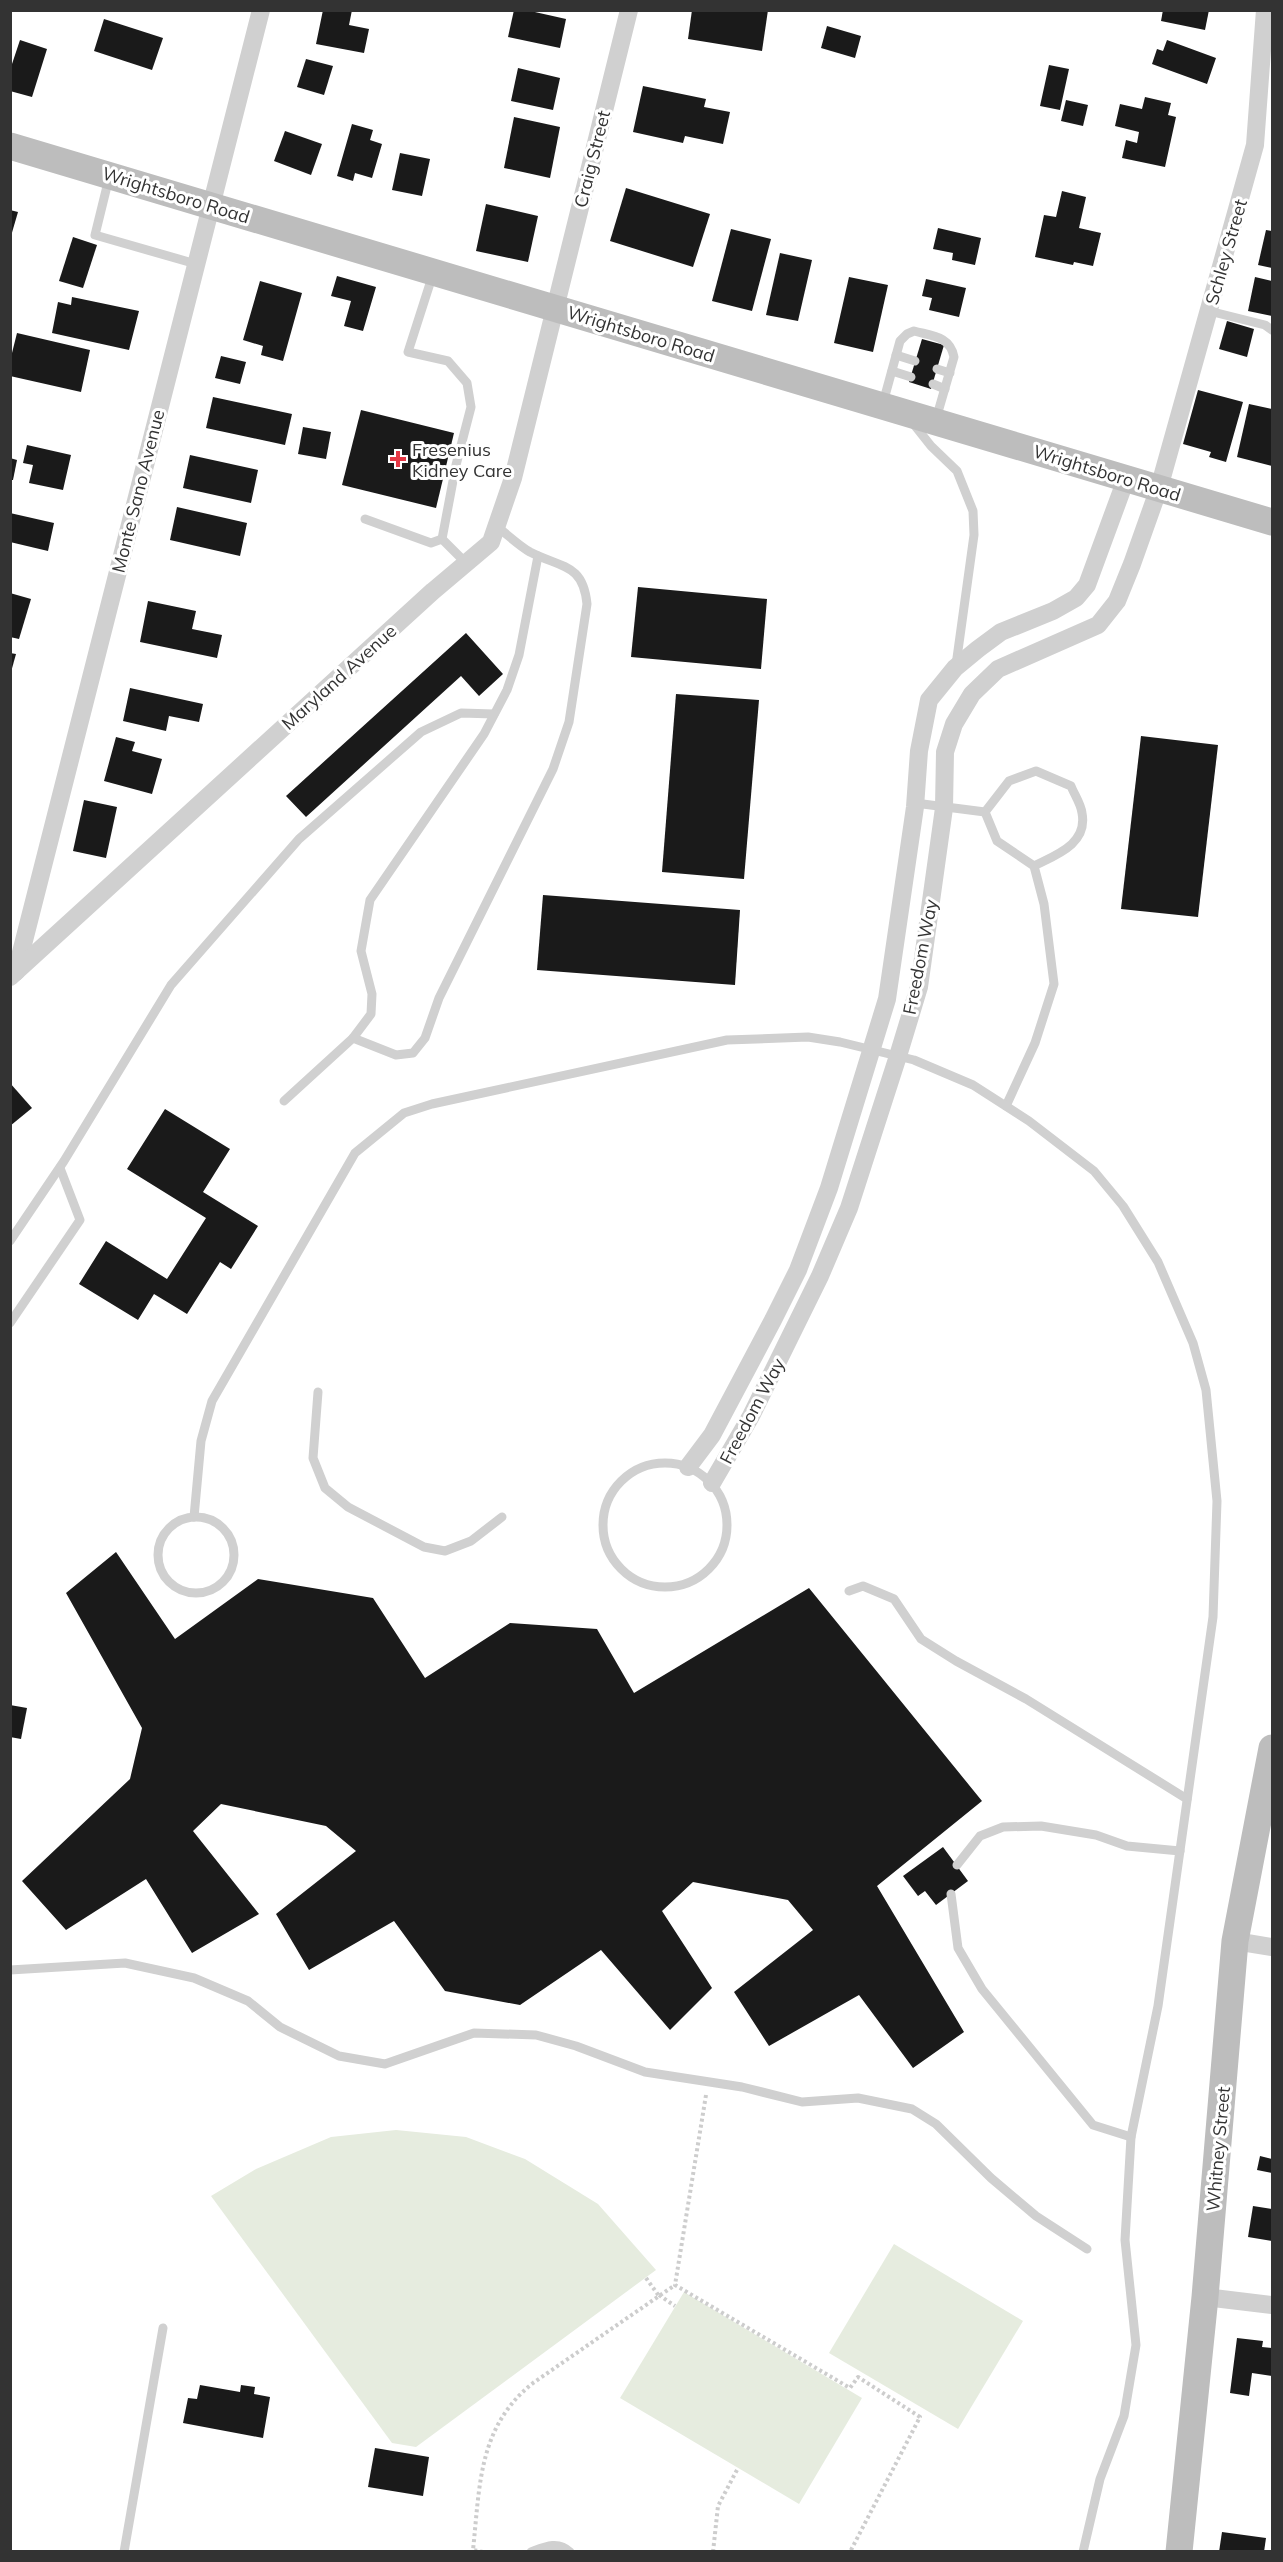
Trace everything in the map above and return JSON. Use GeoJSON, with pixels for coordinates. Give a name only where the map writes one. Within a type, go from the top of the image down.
{"type":"FeatureCollection","features":[{"type":"Feature","properties":{"kind":"main road","name":"Wrightsboro Road"},"geometry":{"type":"LineString","coordinates":[[10,146],[1272,522]]}},
{"type":"Feature","properties":{"kind":"main road","name":"Whitney Street"},"geometry":{"type":"LineString","coordinates":[[1179,2552],[1205,2297],[1235,1941],[1272,1748]]}},
{"type":"Feature","properties":{"kind":"street","name":"Monte Sano Avenue"},"geometry":{"type":"LineString","coordinates":[[13,974],[261,10]]}},
{"type":"Feature","properties":{"kind":"street","name":"Craig Street"},"geometry":{"type":"LineString","coordinates":[[554,308],[629,10]]}},
{"type":"Feature","properties":{"kind":"street","name":"Schley Street"},"geometry":{"type":"LineString","coordinates":[[1160,488],[1256,145],[1265,10]]}},
{"type":"Feature","properties":{"kind":"street","name":"Maryland Avenue"},"geometry":{"type":"LineString","coordinates":[[13,974],[491,542],[513,478],[554,308]]}},
{"type":"Feature","properties":{"kind":"street","name":"Freedom Way"},"geometry":{"type":"LineString","coordinates":[[688,1467],[712,1435],[798,1270],[829,1188],[887,999],[915,803],[919,751],[929,700],[955,668],[1001,632],[1053,611],[1076,598],[1087,585],[1126,479]]}},
{"type":"Feature","properties":{"kind":"street","name":"Freedom Way"},"geometry":{"type":"LineString","coordinates":[[712,1483],[751,1416],[820,1276],[849,1208],[898,1056],[918,987],[944,808],[945,752],[954,723],[972,694],[998,669],[1098,625],[1117,602],[1160,488]]}},
{"type":"Feature","properties":{"kind":"street"},"geometry":{"type":"LineString","coordinates":[[1235,1941],[1272,1947]]}},
{"type":"Feature","properties":{"kind":"street"},"geometry":{"type":"LineString","coordinates":[[1205,2297],[1272,2305]]}},
{"type":"Feature","properties":{"kind":"lane"},"geometry":{"type":"LineString","coordinates":[[110,175],[95,235],[196,264]]}},
{"type":"Feature","properties":{"kind":"lane"},"geometry":{"type":"LineString","coordinates":[[433,272],[408,352],[448,361],[467,383],[471,406],[456,465],[442,539]]}},
{"type":"Feature","properties":{"kind":"lane"},"geometry":{"type":"LineString","coordinates":[[1209,311],[1265,325],[1272,330]]}},
{"type":"Feature","properties":{"kind":"lane"},"geometry":{"type":"LineString","coordinates":[[936,422],[954,357],[952,348],[947,340],[914,331],[900,341],[896,355],[892,371],[894,409],[957,471],[973,511],[974,535],[955,668]]}},
{"type":"Feature","properties":{"kind":"lane"},"geometry":{"type":"LineString","coordinates":[[896,355],[915,361]]}},
{"type":"Feature","properties":{"kind":"lane"},"geometry":{"type":"LineString","coordinates":[[938,369],[950,373]]}},
{"type":"Feature","properties":{"kind":"lane"},"geometry":{"type":"LineString","coordinates":[[892,371],[911,377]]}},
{"type":"Feature","properties":{"kind":"lane"},"geometry":{"type":"LineString","coordinates":[[933,384],[945,389]]}},
{"type":"Feature","properties":{"kind":"lane"},"geometry":{"type":"LineString","coordinates":[[365,519],[431,543],[442,539]]}},
{"type":"Feature","properties":{"kind":"lane"},"geometry":{"type":"LineString","coordinates":[[352,1038],[396,1055],[413,1053],[424,1038],[440,998],[553,769],[569,722],[587,604],[586,586],[576,571],[527,550],[496,526]]}},
{"type":"Feature","properties":{"kind":"lane"},"geometry":{"type":"LineString","coordinates":[[442,539],[466,563]]}},
{"type":"Feature","properties":{"kind":"lane"},"geometry":{"type":"LineString","coordinates":[[284,1101],[352,1038],[371,1014],[372,994],[361,951],[370,900],[484,734],[507,690],[519,655],[538,556]]}},
{"type":"Feature","properties":{"kind":"lane"},"geometry":{"type":"LineString","coordinates":[[10,1241],[60,1167],[171,985],[298,839],[421,732],[460,713],[494,714]]}},
{"type":"Feature","properties":{"kind":"lane"},"geometry":{"type":"LineString","coordinates":[[984,812],[1009,781],[1036,771],[1071,786],[1083,813],[1081,833],[1066,850],[1034,866]]}},
{"type":"Feature","properties":{"kind":"lane"},"geometry":{"type":"LineString","coordinates":[[915,803],[984,812]]}},
{"type":"Feature","properties":{"kind":"lane"},"geometry":{"type":"LineString","coordinates":[[984,812],[998,841],[1034,866],[1044,904],[1054,984],[1035,1043],[1006,1106]]}},
{"type":"Feature","properties":{"kind":"lane"},"geometry":{"type":"LineString","coordinates":[[194,1517],[201,1441],[212,1401],[355,1153],[404,1113],[465,1096],[728,1040],[808,1037],[914,1060],[973,1085],[1029,1121],[1094,1171],[1123,1206],[1158,1262],[1193,1343],[1206,1390],[1217,1501],[1213,1617],[1158,2006],[1131,2137],[1125,2240],[1136,2345],[1124,2416],[1100,2479],[1083,2552]]}},
{"type":"Feature","properties":{"kind":"lane"},"geometry":{"type":"LineString","coordinates":[[10,1323],[80,1220],[60,1167]]}},
{"type":"Feature","properties":{"kind":"lane"},"geometry":{"type":"LineString","coordinates":[[318,1392],[313,1458],[325,1488],[348,1507],[424,1548],[445,1551],[471,1541],[502,1517]]}},
{"type":"Feature","properties":{"kind":"lane"},"geometry":{"type":"LineString","coordinates":[[671,1462],[688,1467],[712,1483],[721,1496],[728,1519],[728,1532],[717,1561],[707,1572],[689,1583],[674,1587],[652,1587],[631,1578],[618,1566],[608,1550],[602,1523],[609,1497],[620,1481],[637,1469],[655,1463],[671,1462]]}},
{"type":"Feature","properties":{"kind":"lane"},"geometry":{"type":"LineString","coordinates":[[194,1517],[216,1522],[229,1536],[234,1551],[233,1566],[220,1585],[208,1592],[194,1594],[177,1589],[167,1581],[157,1557],[160,1542],[170,1526],[194,1517]]}},
{"type":"Feature","properties":{"kind":"lane"},"geometry":{"type":"LineString","coordinates":[[849,1592],[862,1586],[894,1599],[921,1639],[1026,1699],[1187,1799]]}},
{"type":"Feature","properties":{"kind":"lane"},"geometry":{"type":"LineString","coordinates":[[957,1865],[980,1836],[1003,1827],[1041,1826],[1096,1836],[1127,1845],[1180,1851]]}},
{"type":"Feature","properties":{"kind":"lane"},"geometry":{"type":"LineString","coordinates":[[951,1894],[958,1948],[982,1989],[1093,2125],[1131,2137]]}},
{"type":"Feature","properties":{"kind":"lane"},"geometry":{"type":"LineString","coordinates":[[10,1970],[126,1963],[194,1978],[248,2001],[280,2027],[339,2056],[385,2064],[474,2033],[501,2032],[536,2035],[576,2046],[645,2072],[708,2082],[802,2102],[858,2098],[912,2109],[936,2124],[991,2178],[1036,2216],[1087,2249]]}},
{"type":"Feature","properties":{"kind":"lane"},"geometry":{"type":"LineString","coordinates":[[124,2552],[163,2328]]}},
{"type":"Feature","properties":{"kind":"lane"},"geometry":{"type":"LineString","coordinates":[[531,2552],[554,2544],[570,2552]]}},
{"type":"Feature","properties":{"kind":"path"},"geometry":{"type":"LineString","coordinates":[[483,2552],[473,2550],[481,2475],[492,2435],[504,2412],[532,2383],[675,2284],[708,2082]]}},
{"type":"Feature","properties":{"kind":"path"},"geometry":{"type":"LineString","coordinates":[[646,2278],[659,2296],[675,2306]]}},
{"type":"Feature","properties":{"kind":"path"},"geometry":{"type":"LineString","coordinates":[[675,2284],[850,2388],[858,2377],[920,2417],[850,2552]]}},
{"type":"Feature","properties":{"kind":"path"},"geometry":{"type":"LineString","coordinates":[[713,2552],[718,2506],[738,2468]]}},
{"type":"Feature","properties":{"kind":"shaded area"},"geometry":{"type":"Polygon","coordinates":[[[396,2130],[466,2137],[525,2159],[598,2204],[656,2270],[416,2447],[392,2443],[211,2196],[256,2169],[331,2137],[396,2130]]]}},
{"type":"Feature","properties":{"kind":"shaded area"},"geometry":{"type":"Polygon","coordinates":[[[894,2244],[1023,2321],[958,2429],[829,2353],[894,2244]]]}},
{"type":"Feature","properties":{"kind":"shaded area"},"geometry":{"type":"Polygon","coordinates":[[[684,2292],[862,2398],[799,2504],[620,2398],[684,2292]]]}},
{"type":"Feature","properties":{"kind":"building"},"geometry":{"type":"Polygon","coordinates":[[[323,10],[352,10],[349,25],[369,29],[364,53],[316,44],[323,10]]]}},
{"type":"Feature","properties":{"kind":"building"},"geometry":{"type":"Polygon","coordinates":[[[514,10],[526,10],[566,19],[560,48],[508,37],[514,10]]]}},
{"type":"Feature","properties":{"kind":"building"},"geometry":{"type":"Polygon","coordinates":[[[692,10],[768,10],[762,51],[688,39],[692,10]]]}},
{"type":"Feature","properties":{"kind":"building"},"geometry":{"type":"Polygon","coordinates":[[[1163,10],[1209,10],[1205,30],[1161,21],[1163,10]]]}},
{"type":"Feature","properties":{"kind":"building"},"geometry":{"type":"Polygon","coordinates":[[[104,19],[163,38],[152,70],[94,51],[104,19]]]}},
{"type":"Feature","properties":{"kind":"building"},"geometry":{"type":"Polygon","coordinates":[[[827,26],[861,36],[855,58],[821,48],[827,26]]]}},
{"type":"Feature","properties":{"kind":"building"},"geometry":{"type":"Polygon","coordinates":[[[20,40],[47,49],[32,97],[10,91],[10,70],[20,40]]]}},
{"type":"Feature","properties":{"kind":"building"},"geometry":{"type":"Polygon","coordinates":[[[1167,40],[1216,58],[1207,84],[1152,64],[1157,49],[1163,51],[1167,40]]]}},
{"type":"Feature","properties":{"kind":"building"},"geometry":{"type":"Polygon","coordinates":[[[306,59],[333,66],[324,95],[297,87],[306,59]]]}},
{"type":"Feature","properties":{"kind":"building"},"geometry":{"type":"Polygon","coordinates":[[[1049,65],[1069,69],[1060,110],[1040,106],[1049,65]]]}},
{"type":"Feature","properties":{"kind":"building"},"geometry":{"type":"Polygon","coordinates":[[[518,68],[560,78],[553,110],[511,101],[518,68]]]}},
{"type":"Feature","properties":{"kind":"building"},"geometry":{"type":"Polygon","coordinates":[[[643,86],[706,99],[704,107],[730,112],[723,144],[685,136],[683,143],[633,132],[643,86]]]}},
{"type":"Feature","properties":{"kind":"building"},"geometry":{"type":"Polygon","coordinates":[[[1145,97],[1171,103],[1168,115],[1176,117],[1165,167],[1122,158],[1126,140],[1137,143],[1139,132],[1115,126],[1120,104],[1142,109],[1145,97]]]}},
{"type":"Feature","properties":{"kind":"building"},"geometry":{"type":"Polygon","coordinates":[[[1066,100],[1088,105],[1083,126],[1061,121],[1066,100]]]}},
{"type":"Feature","properties":{"kind":"building"},"geometry":{"type":"Polygon","coordinates":[[[514,117],[560,127],[550,178],[504,168],[514,117]]]}},
{"type":"Feature","properties":{"kind":"building"},"geometry":{"type":"Polygon","coordinates":[[[352,124],[373,130],[370,140],[382,144],[372,178],[355,173],[353,181],[337,176],[352,124]]]}},
{"type":"Feature","properties":{"kind":"building"},"geometry":{"type":"Polygon","coordinates":[[[285,131],[322,144],[311,175],[274,161],[285,131]]]}},
{"type":"Feature","properties":{"kind":"building"},"geometry":{"type":"Polygon","coordinates":[[[400,153],[430,159],[422,196],[392,190],[400,153]]]}},
{"type":"Feature","properties":{"kind":"building"},"geometry":{"type":"Polygon","coordinates":[[[626,188],[710,214],[693,267],[610,241],[626,188]]]}},
{"type":"Feature","properties":{"kind":"building"},"geometry":{"type":"Polygon","coordinates":[[[1062,191],[1086,197],[1079,228],[1101,233],[1093,266],[1074,262],[1073,265],[1035,257],[1044,215],[1056,217],[1062,191]]]}},
{"type":"Feature","properties":{"kind":"building"},"geometry":{"type":"Polygon","coordinates":[[[486,204],[538,216],[528,262],[476,251],[486,204]]]}},
{"type":"Feature","properties":{"kind":"building"},"geometry":{"type":"Polygon","coordinates":[[[10,210],[18,212],[11,236],[10,236],[10,210]]]}},
{"type":"Feature","properties":{"kind":"building"},"geometry":{"type":"Polygon","coordinates":[[[938,228],[981,238],[975,265],[952,260],[953,253],[933,249],[938,228]]]}},
{"type":"Feature","properties":{"kind":"building"},"geometry":{"type":"Polygon","coordinates":[[[731,229],[771,239],[752,311],[712,301],[731,229]]]}},
{"type":"Feature","properties":{"kind":"building"},"geometry":{"type":"Polygon","coordinates":[[[1266,230],[1272,231],[1272,268],[1258,265],[1266,230]]]}},
{"type":"Feature","properties":{"kind":"building"},"geometry":{"type":"Polygon","coordinates":[[[73,237],[97,245],[83,288],[59,281],[73,237]]]}},
{"type":"Feature","properties":{"kind":"building"},"geometry":{"type":"Polygon","coordinates":[[[780,253],[812,260],[798,321],[766,315],[780,253]]]}},
{"type":"Feature","properties":{"kind":"building"},"geometry":{"type":"Polygon","coordinates":[[[337,276],[376,287],[363,331],[344,326],[351,301],[331,296],[337,276]]]}},
{"type":"Feature","properties":{"kind":"building"},"geometry":{"type":"Polygon","coordinates":[[[849,277],[888,285],[873,352],[834,343],[849,277]]]}},
{"type":"Feature","properties":{"kind":"building"},"geometry":{"type":"Polygon","coordinates":[[[1255,277],[1272,281],[1272,316],[1248,311],[1255,277]]]}},
{"type":"Feature","properties":{"kind":"building"},"geometry":{"type":"Polygon","coordinates":[[[926,279],[966,288],[959,317],[929,310],[932,298],[922,296],[926,279]]]}},
{"type":"Feature","properties":{"kind":"building"},"geometry":{"type":"Polygon","coordinates":[[[260,281],[302,293],[283,361],[261,355],[263,346],[243,340],[260,281]]]}},
{"type":"Feature","properties":{"kind":"building"},"geometry":{"type":"Polygon","coordinates":[[[72,297],[139,311],[129,350],[52,333],[58,302],[71,305],[72,297]]]}},
{"type":"Feature","properties":{"kind":"building"},"geometry":{"type":"Polygon","coordinates":[[[1227,321],[1254,329],[1247,357],[1219,349],[1227,321]]]}},
{"type":"Feature","properties":{"kind":"building"},"geometry":{"type":"Polygon","coordinates":[[[17,333],[90,350],[81,392],[10,376],[10,361],[17,333]]]}},
{"type":"Feature","properties":{"kind":"building"},"geometry":{"type":"Polygon","coordinates":[[[922,339],[944,345],[931,389],[909,382],[922,339]]]}},
{"type":"Feature","properties":{"kind":"building"},"geometry":{"type":"Polygon","coordinates":[[[221,356],[246,362],[240,384],[215,378],[221,356]]]}},
{"type":"Feature","properties":{"kind":"building"},"geometry":{"type":"Polygon","coordinates":[[[1198,390],[1243,402],[1226,462],[1209,457],[1211,452],[1183,444],[1198,390]]]}},
{"type":"Feature","properties":{"kind":"building"},"geometry":{"type":"Polygon","coordinates":[[[213,397],[292,414],[285,445],[206,428],[213,397]]]}},
{"type":"Feature","properties":{"kind":"building"},"geometry":{"type":"Polygon","coordinates":[[[1249,404],[1272,409],[1272,466],[1237,457],[1249,404]]]}},
{"type":"Feature","properties":{"kind":"building","name":"Fresenius Kidney Care"},"geometry":{"type":"Polygon","coordinates":[[[361,410],[454,433],[436,508],[342,485],[361,410]]]}},
{"type":"Feature","properties":{"kind":"building"},"geometry":{"type":"Polygon","coordinates":[[[303,427],[331,432],[326,459],[298,454],[303,427]]]}},
{"type":"Feature","properties":{"kind":"building"},"geometry":{"type":"Polygon","coordinates":[[[27,445],[71,455],[63,490],[29,483],[33,465],[23,463],[27,445]]]}},
{"type":"Feature","properties":{"kind":"building"},"geometry":{"type":"Polygon","coordinates":[[[190,455],[258,470],[251,503],[183,488],[190,455]]]}},
{"type":"Feature","properties":{"kind":"building"},"geometry":{"type":"Polygon","coordinates":[[[10,458],[17,460],[13,480],[10,480],[10,458]]]}},
{"type":"Feature","properties":{"kind":"building"},"geometry":{"type":"Polygon","coordinates":[[[177,507],[247,523],[240,556],[170,540],[177,507]]]}},
{"type":"Feature","properties":{"kind":"building"},"geometry":{"type":"Polygon","coordinates":[[[10,513],[54,523],[48,551],[10,542],[10,513]]]}},
{"type":"Feature","properties":{"kind":"building"},"geometry":{"type":"Polygon","coordinates":[[[638,587],[767,599],[761,669],[631,657],[638,587]]]}},
{"type":"Feature","properties":{"kind":"building"},"geometry":{"type":"Polygon","coordinates":[[[10,593],[31,599],[19,639],[10,637],[10,593]]]}},
{"type":"Feature","properties":{"kind":"building"},"geometry":{"type":"Polygon","coordinates":[[[148,601],[196,611],[192,629],[222,635],[217,658],[140,642],[148,601]]]}},
{"type":"Feature","properties":{"kind":"building"},"geometry":{"type":"Polygon","coordinates":[[[466,633],[503,674],[479,696],[461,676],[306,817],[286,796],[466,633]]]}},
{"type":"Feature","properties":{"kind":"building"},"geometry":{"type":"Polygon","coordinates":[[[10,653],[16,654],[11,672],[10,672],[10,653]]]}},
{"type":"Feature","properties":{"kind":"building"},"geometry":{"type":"Polygon","coordinates":[[[130,688],[203,704],[199,722],[169,716],[166,731],[123,721],[130,688]]]}},
{"type":"Feature","properties":{"kind":"building"},"geometry":{"type":"Polygon","coordinates":[[[676,694],[759,700],[744,879],[662,872],[676,694]]]}},
{"type":"Feature","properties":{"kind":"building"},"geometry":{"type":"Polygon","coordinates":[[[1141,736],[1218,745],[1198,917],[1121,909],[1141,736]]]}},
{"type":"Feature","properties":{"kind":"building"},"geometry":{"type":"Polygon","coordinates":[[[116,737],[135,742],[132,751],[162,759],[152,794],[104,781],[116,737]]]}},
{"type":"Feature","properties":{"kind":"building"},"geometry":{"type":"Polygon","coordinates":[[[84,800],[117,807],[106,858],[73,851],[84,800]]]}},
{"type":"Feature","properties":{"kind":"building"},"geometry":{"type":"Polygon","coordinates":[[[543,895],[740,910],[735,985],[537,970],[543,895]]]}},
{"type":"Feature","properties":{"kind":"building"},"geometry":{"type":"Polygon","coordinates":[[[10,1083],[32,1108],[10,1126],[10,1083]]]}},
{"type":"Feature","properties":{"kind":"building"},"geometry":{"type":"Polygon","coordinates":[[[165,1109],[230,1149],[203,1192],[258,1226],[231,1269],[220,1262],[187,1314],[154,1294],[138,1320],[79,1284],[106,1241],[167,1279],[206,1218],[127,1169],[165,1109]]]}},
{"type":"Feature","properties":{"kind":"building"},"geometry":{"type":"Polygon","coordinates":[[[116,1552],[175,1639],[258,1579],[373,1598],[425,1678],[510,1623],[597,1629],[634,1693],[809,1588],[982,1801],[877,1886],[964,2032],[913,2068],[859,1995],[769,2046],[734,1992],[813,1930],[788,1900],[693,1882],[662,1911],[712,1988],[670,2030],[601,1950],[520,2005],[445,1991],[394,1921],[309,1970],[276,1914],[356,1851],[326,1826],[221,1804],[193,1831],[259,1914],[192,1953],[146,1879],[66,1930],[22,1881],[130,1779],[142,1728],[66,1593],[116,1552]]]}},
{"type":"Feature","properties":{"kind":"building"},"geometry":{"type":"Polygon","coordinates":[[[10,1705],[27,1708],[21,1739],[10,1737],[10,1705]]]}},
{"type":"Feature","properties":{"kind":"building"},"geometry":{"type":"Polygon","coordinates":[[[943,1847],[968,1881],[936,1905],[925,1891],[918,1896],[903,1876],[943,1847]]]}},
{"type":"Feature","properties":{"kind":"building"},"geometry":{"type":"Polygon","coordinates":[[[1260,2156],[1272,2159],[1272,2173],[1257,2170],[1260,2156]]]}},
{"type":"Feature","properties":{"kind":"building"},"geometry":{"type":"Polygon","coordinates":[[[1253,2206],[1272,2209],[1272,2241],[1248,2237],[1253,2206]]]}},
{"type":"Feature","properties":{"kind":"building"},"geometry":{"type":"Polygon","coordinates":[[[1237,2338],[1263,2341],[1262,2347],[1272,2348],[1272,2376],[1252,2373],[1249,2396],[1230,2393],[1237,2338]]]}},
{"type":"Feature","properties":{"kind":"building"},"geometry":{"type":"Polygon","coordinates":[[[200,2385],[240,2392],[241,2385],[255,2387],[254,2394],[270,2397],[263,2438],[183,2423],[188,2398],[197,2399],[200,2385]]]}},
{"type":"Feature","properties":{"kind":"building"},"geometry":{"type":"Polygon","coordinates":[[[375,2448],[429,2457],[423,2496],[368,2487],[375,2448]]]}},
{"type":"Feature","properties":{"kind":"building"},"geometry":{"type":"Polygon","coordinates":[[[1222,2532],[1266,2538],[1264,2552],[1219,2552],[1222,2532]]]}},
{"type":"Feature","properties":{"kind":"place","name":"Fresenius Kidney Care"},"geometry":{"type":"Point","coordinates":[398,459]}}]}
